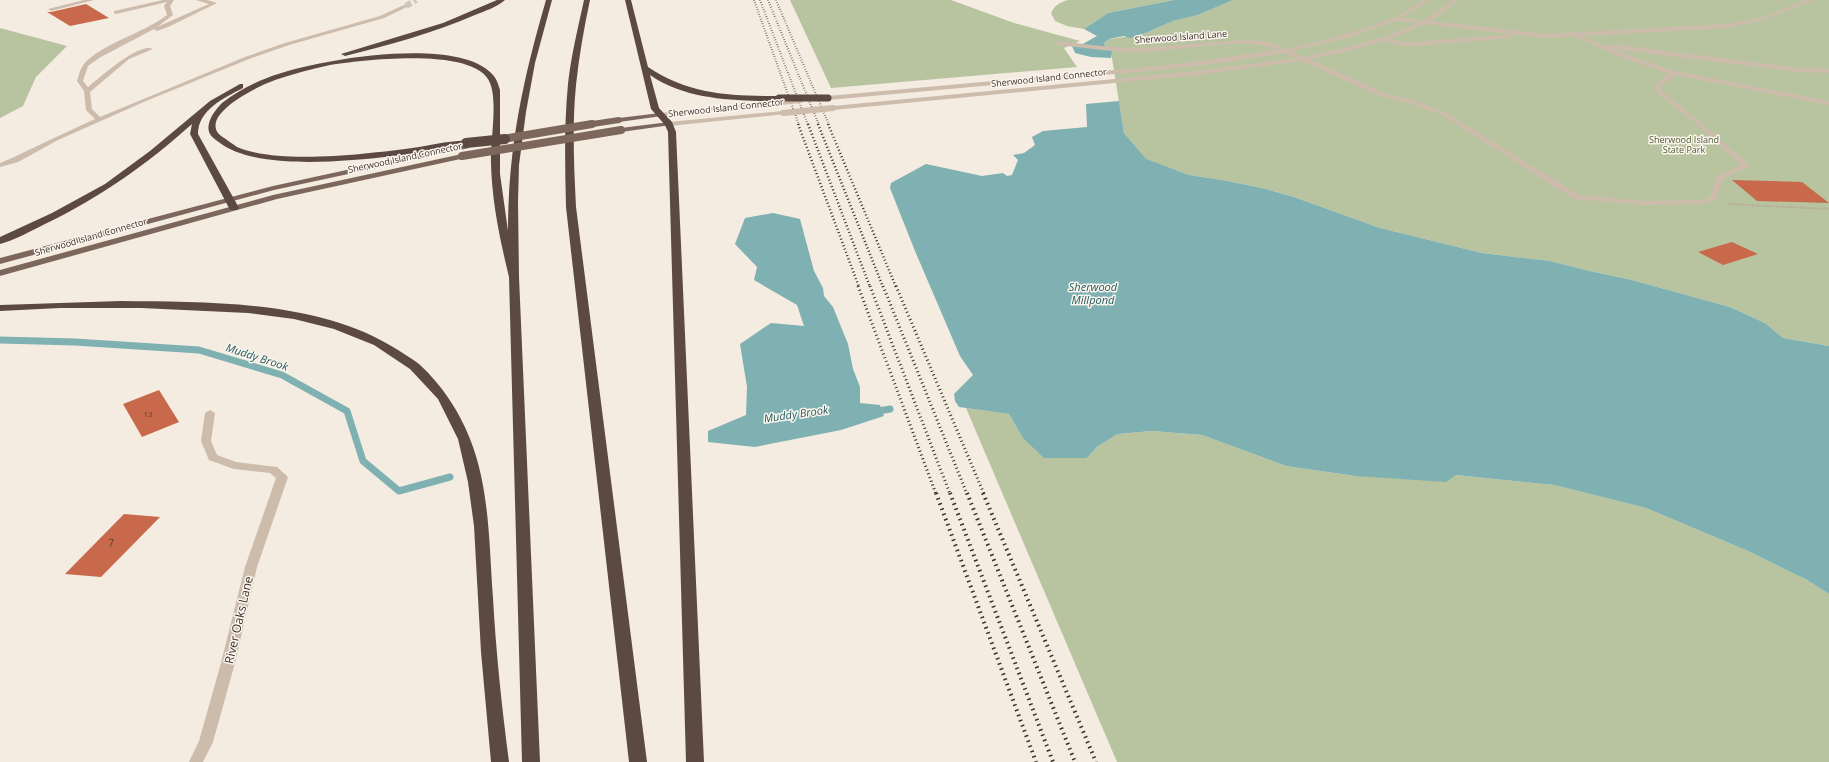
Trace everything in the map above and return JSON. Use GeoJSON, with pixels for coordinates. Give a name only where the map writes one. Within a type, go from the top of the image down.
{"type":"FeatureCollection","features":[{"type":"Feature","properties":{"kind":"highway"},"geometry":{"type":"LineString","coordinates":[[0,241],[65,211],[109,186],[155,153],[203,110],[230,91],[262,77],[421,33],[466,17],[502,0]]}},
{"type":"Feature","properties":{"kind":"highway"},"geometry":{"type":"LineString","coordinates":[[531,762],[514,277],[513,209],[518,128],[531,65],[549,0]]}},
{"type":"Feature","properties":{"kind":"highway"},"geometry":{"type":"LineString","coordinates":[[587,0],[576,58],[571,104],[571,207],[638,762]]}},
{"type":"Feature","properties":{"kind":"highway"},"geometry":{"type":"LineString","coordinates":[[628,0],[655,108],[672,132],[695,762]]}},
{"type":"Feature","properties":{"kind":"highway"},"geometry":{"type":"LineString","coordinates":[[505,139],[466,145],[356,157],[313,159],[276,158],[233,148],[216,137],[212,131],[212,124],[214,118],[225,105],[246,91],[287,74],[320,65],[370,57],[407,55],[456,60],[479,67],[492,78],[496,91],[494,164],[495,188],[514,277]]}},
{"type":"Feature","properties":{"kind":"highway"},"geometry":{"type":"LineString","coordinates":[[646,68],[668,84],[694,93],[726,98],[780,100],[828,98]]}},
{"type":"Feature","properties":{"kind":"highway"},"geometry":{"type":"LineString","coordinates":[[203,110],[194,128],[194,134],[234,208]]}},
{"type":"Feature","properties":{"kind":"highway"},"geometry":{"type":"LineString","coordinates":[[0,308],[142,304],[219,306],[282,313],[329,323],[353,331],[377,342],[416,368],[431,383],[451,412],[464,438],[470,460],[479,510],[489,665],[500,762]]}},
{"type":"Feature","properties":{"kind":"main road","name":"Sherwood Island Connector"},"geometry":{"type":"LineString","coordinates":[[505,139],[619,120],[664,119]]}},
{"type":"Feature","properties":{"kind":"main road","name":"Sherwood Island Connector"},"geometry":{"type":"LineString","coordinates":[[0,273],[234,208],[347,181],[462,156],[621,130],[664,119]]}},
{"type":"Feature","properties":{"kind":"main road","name":"Sherwood Island Connector"},"geometry":{"type":"LineString","coordinates":[[0,260],[229,199],[343,171],[466,145]]}},
{"type":"Feature","properties":{"kind":"street"},"geometry":{"type":"LineString","coordinates":[[51,9],[91,0]]}},
{"type":"Feature","properties":{"kind":"street"},"geometry":{"type":"LineString","coordinates":[[116,12],[170,0]]}},
{"type":"Feature","properties":{"kind":"street"},"geometry":{"type":"LineString","coordinates":[[149,31],[170,15],[167,6],[170,0]]}},
{"type":"Feature","properties":{"kind":"street"},"geometry":{"type":"LineString","coordinates":[[100,120],[89,110],[87,91],[80,81],[86,65],[114,46],[149,31],[166,26],[214,3],[199,0]]}},
{"type":"Feature","properties":{"kind":"street","name":"Sherwood Island Connector"},"geometry":{"type":"LineString","coordinates":[[828,98],[1178,66],[1286,51],[1342,38],[1395,19],[1427,0]]}},
{"type":"Feature","properties":{"kind":"street","name":"Sherwood Island Connector"},"geometry":{"type":"LineString","coordinates":[[664,119],[783,113],[1187,74],[1302,58],[1347,50],[1384,39],[1425,22],[1446,9],[1456,0]]}},
{"type":"Feature","properties":{"kind":"street"},"geometry":{"type":"LineString","coordinates":[[1395,19],[1545,36],[1727,26],[1761,19],[1811,0]]}},
{"type":"Feature","properties":{"kind":"street"},"geometry":{"type":"LineString","coordinates":[[0,165],[15,160],[56,139],[247,58],[287,44],[382,17],[406,6]]}},
{"type":"Feature","properties":{"kind":"street"},"geometry":{"type":"LineString","coordinates":[[1384,39],[1402,44],[1416,44],[1529,34]]}},
{"type":"Feature","properties":{"kind":"street"},"geometry":{"type":"LineString","coordinates":[[1575,34],[1622,56],[1674,73],[1829,103]]}},
{"type":"Feature","properties":{"kind":"street","name":"Sherwood Island Lane"},"geometry":{"type":"LineString","coordinates":[[1058,43],[1142,50],[1254,42],[1270,44],[1382,95],[1414,102],[1444,114],[1577,197],[1645,203],[1703,202]]}},
{"type":"Feature","properties":{"kind":"street"},"geometry":{"type":"LineString","coordinates":[[1601,47],[1620,47],[1800,70],[1829,72]]}},
{"type":"Feature","properties":{"kind":"street"},"geometry":{"type":"LineString","coordinates":[[87,91],[127,58],[150,49]]}},
{"type":"Feature","properties":{"kind":"street"},"geometry":{"type":"LineString","coordinates":[[1674,73],[1658,85],[1660,93],[1696,121],[1746,166],[1720,178],[1713,198],[1703,202]]}},
{"type":"Feature","properties":{"kind":"street","name":"Sherwood Island Connector"},"geometry":{"type":"LineString","coordinates":[[664,119],[780,100]]}},
{"type":"Feature","properties":{"kind":"street"},"geometry":{"type":"LineString","coordinates":[[0,158],[56,139]]}},
{"type":"Feature","properties":{"kind":"street","name":"River Oaks Lane"},"geometry":{"type":"LineString","coordinates":[[196,762],[206,742],[228,663],[251,568],[282,477],[273,470],[234,465],[213,457],[206,441],[210,413]]}},
{"type":"Feature","properties":{"kind":"path"},"geometry":{"type":"LineString","coordinates":[[1703,202],[1829,209]]}},
{"type":"Feature","properties":{"kind":"green space"},"geometry":{"type":"Polygon","coordinates":[[[790,0],[951,0],[1014,23],[1080,41],[1064,48],[1077,67],[831,88],[790,0]]]}},
{"type":"Feature","properties":{"kind":"green space"},"geometry":{"type":"Polygon","coordinates":[[[1068,0],[1174,0],[1108,13],[1084,29],[1067,26],[1055,21],[1051,13],[1054,8],[1062,2],[1068,0]]]}},
{"type":"Feature","properties":{"kind":"green space","name":"Sherwood Island State Park"},"geometry":{"type":"Polygon","coordinates":[[[1233,0],[1829,0],[1829,346],[1783,338],[1765,323],[1730,307],[1628,279],[1550,261],[1482,253],[1380,228],[1294,197],[1262,188],[1189,175],[1146,160],[1124,133],[1111,52],[1104,43],[1109,39],[1141,35],[1173,21],[1198,15],[1233,0]]]}},
{"type":"Feature","properties":{"kind":"green space"},"geometry":{"type":"Polygon","coordinates":[[[0,28],[67,46],[36,77],[23,106],[0,118],[0,28]]]}},
{"type":"Feature","properties":{"kind":"green space"},"geometry":{"type":"Polygon","coordinates":[[[966,408],[1009,414],[1023,438],[1087,458],[1098,446],[1118,434],[1152,431],[1202,435],[1286,466],[1355,476],[1456,475],[1554,485],[1646,508],[1748,551],[1807,580],[1829,594],[1829,762],[1117,762],[966,408]]]}},
{"type":"Feature","properties":{"kind":"water"},"geometry":{"type":"Polygon","coordinates":[[[1174,0],[1233,0],[1198,15],[1173,21],[1141,35],[1130,38],[1124,36],[1109,39],[1104,43],[1105,46],[1112,52],[1111,58],[1091,57],[1075,53],[1072,46],[1081,45],[1097,36],[1084,29],[1108,13],[1174,0]]]}},
{"type":"Feature","properties":{"kind":"water","name":"Sherwood Millpond"},"geometry":{"type":"Polygon","coordinates":[[[1119,101],[1124,133],[1146,159],[1189,175],[1262,188],[1294,197],[1380,228],[1482,253],[1550,261],[1628,279],[1730,307],[1765,323],[1783,338],[1829,346],[1829,594],[1807,580],[1748,551],[1646,508],[1554,485],[1456,475],[1446,482],[1355,476],[1286,466],[1202,435],[1152,431],[1118,434],[1098,446],[1087,458],[1044,458],[1023,438],[1009,414],[959,407],[955,401],[954,394],[973,375],[960,356],[915,251],[890,188],[891,183],[926,164],[982,176],[1003,173],[1007,176],[1012,175],[1018,160],[1013,155],[1024,153],[1035,145],[1032,137],[1043,131],[1087,127],[1086,104],[1119,101]]]}},
{"type":"Feature","properties":{"kind":"water"},"geometry":{"type":"Polygon","coordinates":[[[773,213],[800,219],[814,271],[823,288],[824,296],[833,307],[848,344],[853,369],[860,387],[860,403],[880,405],[884,416],[841,430],[755,447],[708,442],[708,431],[746,415],[747,387],[740,344],[771,323],[804,326],[797,305],[754,280],[757,267],[735,244],[745,218],[773,213]]]}},
{"type":"Feature","properties":{"kind":"building"},"geometry":{"type":"Polygon","coordinates":[[[86,4],[109,18],[70,26],[47,12],[51,12],[86,4]]]}},
{"type":"Feature","properties":{"kind":"building"},"geometry":{"type":"Polygon","coordinates":[[[1732,180],[1802,182],[1829,203],[1757,201],[1732,180]]]}},
{"type":"Feature","properties":{"kind":"building"},"geometry":{"type":"Polygon","coordinates":[[[1732,242],[1758,254],[1723,265],[1698,252],[1732,242]]]}},
{"type":"Feature","properties":{"kind":"building"},"geometry":{"type":"Polygon","coordinates":[[[159,390],[179,422],[142,437],[123,404],[159,390]]]}},
{"type":"Feature","properties":{"kind":"building"},"geometry":{"type":"Polygon","coordinates":[[[124,514],[160,517],[101,577],[65,574],[124,514]]]}},
{"type":"Feature","properties":{"kind":"waterway","name":"Muddy Brook"},"geometry":{"type":"LineString","coordinates":[[0,340],[75,342],[199,350],[282,375],[347,411],[363,461],[399,491],[450,477]]}},
{"type":"Feature","properties":{"kind":"waterway","name":"Muddy Brook"},"geometry":{"type":"LineString","coordinates":[[873,412],[890,409]]}},
{"type":"Feature","properties":{"kind":"tunnel"},"geometry":{"type":"LineString","coordinates":[[406,6],[416,0]]}},
{"type":"Feature","properties":{"kind":"railway"},"geometry":{"type":"LineString","coordinates":[[754,0],[799,125]]}},
{"type":"Feature","properties":{"kind":"railway"},"geometry":{"type":"LineString","coordinates":[[760,0],[808,125]]}},
{"type":"Feature","properties":{"kind":"railway"},"geometry":{"type":"LineString","coordinates":[[768,0],[819,125]]}},
{"type":"Feature","properties":{"kind":"railway"},"geometry":{"type":"LineString","coordinates":[[776,0],[829,125]]}},
{"type":"Feature","properties":{"kind":"railway"},"geometry":{"type":"LineString","coordinates":[[798,124],[859,287]]}},
{"type":"Feature","properties":{"kind":"railway"},"geometry":{"type":"LineString","coordinates":[[808,124],[870,287]]}},
{"type":"Feature","properties":{"kind":"railway"},"geometry":{"type":"LineString","coordinates":[[818,124],[883,287]]}},
{"type":"Feature","properties":{"kind":"railway"},"geometry":{"type":"LineString","coordinates":[[828,124],[896,287]]}},
{"type":"Feature","properties":{"kind":"railway"},"geometry":{"type":"LineString","coordinates":[[858,286],[936,494]]}},
{"type":"Feature","properties":{"kind":"railway"},"geometry":{"type":"LineString","coordinates":[[870,286],[950,494]]}},
{"type":"Feature","properties":{"kind":"railway"},"geometry":{"type":"LineString","coordinates":[[883,286],[967,494]]}},
{"type":"Feature","properties":{"kind":"railway"},"geometry":{"type":"LineString","coordinates":[[896,286],[984,494]]}},
{"type":"Feature","properties":{"kind":"railway"},"geometry":{"type":"LineString","coordinates":[[936,493],[1036,762]]}},
{"type":"Feature","properties":{"kind":"railway"},"geometry":{"type":"LineString","coordinates":[[950,493],[1053,762]]}},
{"type":"Feature","properties":{"kind":"railway"},"geometry":{"type":"LineString","coordinates":[[967,493],[1075,762]]}},
{"type":"Feature","properties":{"kind":"railway"},"geometry":{"type":"LineString","coordinates":[[983,493],[1096,762]]}}]}
